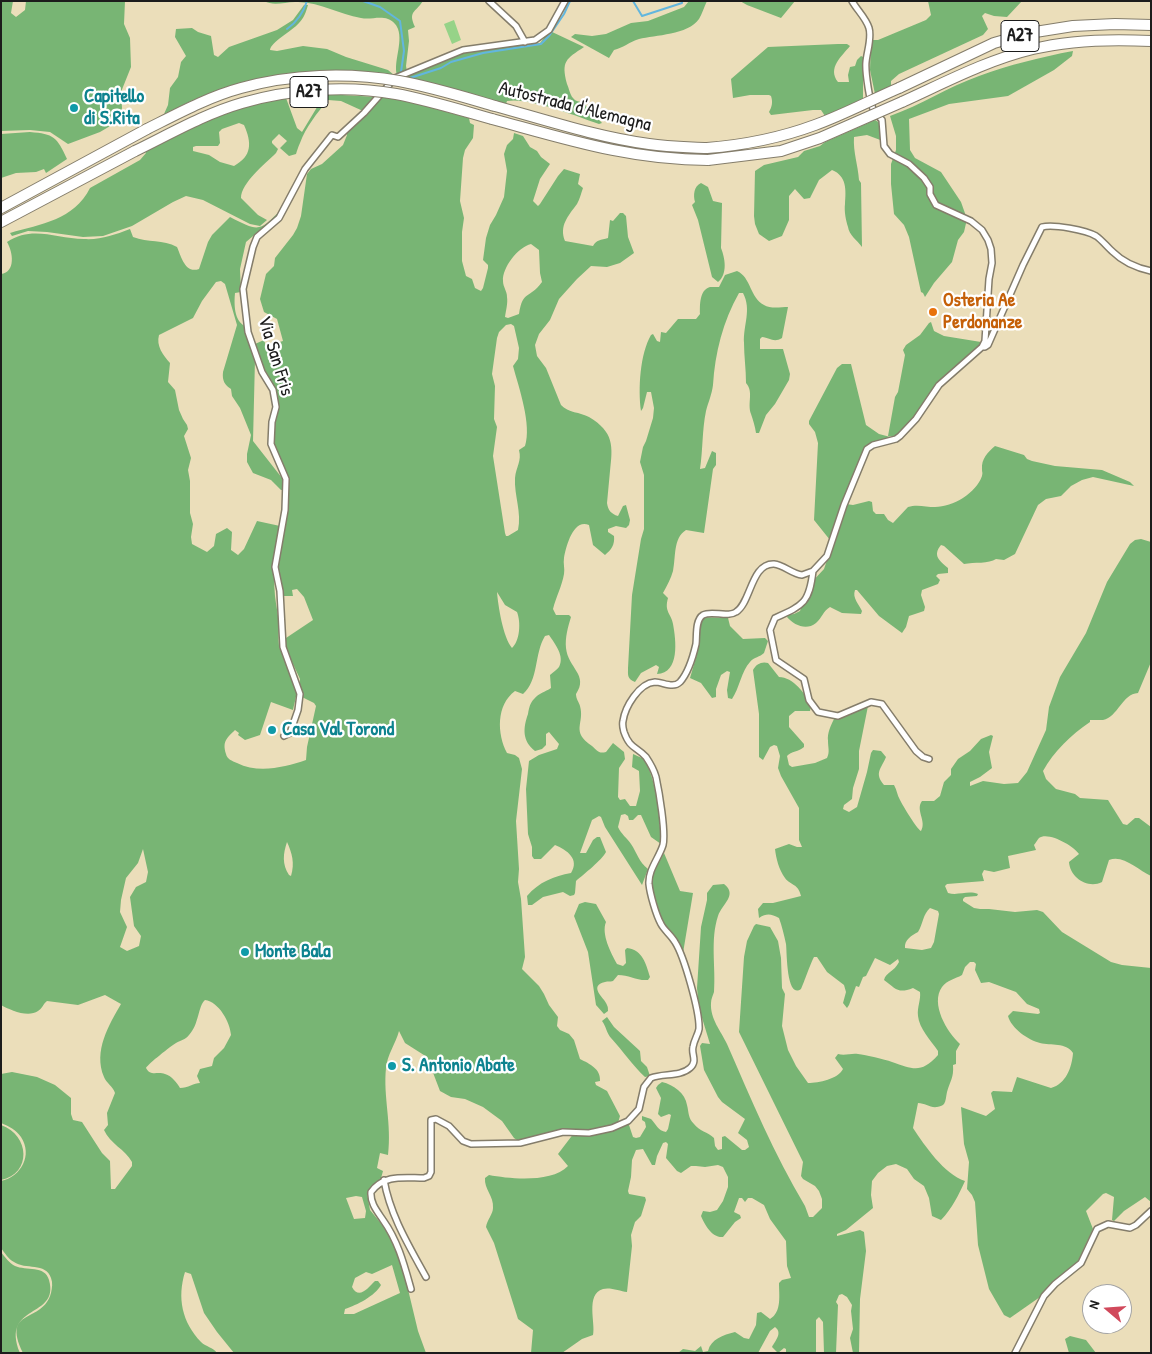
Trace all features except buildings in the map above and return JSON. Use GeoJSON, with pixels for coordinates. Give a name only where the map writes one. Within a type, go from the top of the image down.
{"type":"FeatureCollection","features":[{"type":"Feature","properties":{"kind":"highway","name":"Autostrada d'Alemagna"},"geometry":{"type":"LineString","coordinates":[[1,208],[197,104],[240,88],[271,82],[325,76],[399,81],[574,128],[648,144],[707,148],[738,145],[787,134],[815,125],[994,43],[1073,26],[1151,25]]}},
{"type":"Feature","properties":{"kind":"highway","name":"Autostrada d'Alemagna"},"geometry":{"type":"LineString","coordinates":[[1,222],[202,118],[242,103],[297,93],[345,90],[396,94],[492,118],[601,149],[675,160],[708,160],[781,150],[820,138],[1001,59],[1034,49],[1078,42],[1151,41]]}},
{"type":"Feature","properties":{"kind":"street"},"geometry":{"type":"LineString","coordinates":[[489,1],[516,26],[525,42]]}},
{"type":"Feature","properties":{"kind":"street","name":"Via San Fris"},"geometry":{"type":"LineString","coordinates":[[284,736],[290,733],[292,728],[298,710],[300,694],[283,647],[280,591],[275,567],[285,510],[286,479],[271,444],[272,422],[276,407],[273,390],[262,372],[248,332],[243,288],[253,247],[257,237],[279,218],[317,152],[332,135],[338,137],[364,113],[395,78],[463,50],[535,40],[548,30],[565,1]]}},
{"type":"Feature","properties":{"kind":"street"},"geometry":{"type":"LineString","coordinates":[[411,1289],[407,1271],[394,1236],[372,1201],[371,1192],[386,1179],[424,1178],[429,1176],[431,1172],[430,1122],[434,1119],[449,1126],[463,1141],[471,1144],[520,1143],[564,1132],[589,1133],[628,1121],[639,1109],[644,1087],[651,1078],[679,1073],[692,1067],[694,1057],[692,1048],[699,1026],[693,991],[675,942],[660,923],[649,885],[650,874],[661,851],[664,837],[656,777],[647,758],[630,745],[623,727],[623,720],[633,696],[644,686],[656,682],[673,685],[680,682],[689,668],[696,644],[698,621],[704,614],[731,614],[738,611],[756,576],[766,566],[777,565],[802,575],[813,570],[825,559],[844,505],[867,449],[873,445],[896,439],[900,436],[916,419],[939,385],[982,347],[985,341],[989,279],[992,263],[988,240],[982,230],[971,221],[936,205],[930,194],[930,187],[924,178],[909,164],[890,154],[884,146],[882,120],[875,113],[868,86],[866,68],[869,28],[852,1]]}},
{"type":"Feature","properties":{"kind":"street"},"geometry":{"type":"LineString","coordinates":[[982,347],[988,345],[1042,227],[1054,226],[1091,233],[1126,261],[1151,271]]}},
{"type":"Feature","properties":{"kind":"street"},"geometry":{"type":"LineString","coordinates":[[813,570],[810,591],[801,606],[775,618],[770,630],[776,660],[804,679],[809,700],[818,712],[838,716],[871,702],[882,704],[916,751],[929,759]]}},
{"type":"Feature","properties":{"kind":"street"},"geometry":{"type":"LineString","coordinates":[[384,1180],[386,1196],[394,1215],[426,1277]]}},
{"type":"Feature","properties":{"kind":"street"},"geometry":{"type":"LineString","coordinates":[[1015,1353],[1044,1296],[1055,1284],[1081,1263],[1097,1229],[1108,1224],[1130,1228],[1151,1211]]}},
{"type":"Feature","properties":{"kind":"green space"},"geometry":{"type":"Polygon","coordinates":[[[1,1],[13,1],[11,13],[16,17],[25,10],[26,1],[125,1],[124,24],[130,38],[131,67],[121,92],[122,108],[117,122],[100,132],[68,144],[50,132],[30,130],[1,131],[1,1]]]}},
{"type":"Feature","properties":{"kind":"green space"},"geometry":{"type":"Polygon","coordinates":[[[264,1],[423,1],[412,15],[415,27],[408,30],[407,71],[397,75],[399,35],[398,29],[390,20],[385,18],[361,18],[307,3],[272,4],[264,1]]]}},
{"type":"Feature","properties":{"kind":"green space"},"geometry":{"type":"Polygon","coordinates":[[[689,1],[707,1],[699,19],[694,24],[671,34],[635,40],[614,50],[609,58],[571,37],[575,34],[592,36],[606,34],[631,23],[648,21],[684,7],[689,1]]]}},
{"type":"Feature","properties":{"kind":"green space"},"geometry":{"type":"Polygon","coordinates":[[[740,1],[795,1],[781,18],[740,1]]]}},
{"type":"Feature","properties":{"kind":"green space"},"geometry":{"type":"Polygon","coordinates":[[[928,1],[1022,1],[1007,17],[985,13],[982,16],[988,29],[983,35],[899,74],[891,81],[891,86],[875,94],[870,70],[871,40],[878,40],[926,20],[931,15],[928,1]]]}},
{"type":"Feature","properties":{"kind":"green space"},"geometry":{"type":"Polygon","coordinates":[[[304,5],[308,5],[301,21],[274,44],[270,50],[277,51],[303,46],[327,49],[388,70],[394,75],[326,72],[282,75],[238,84],[216,91],[164,114],[168,105],[170,88],[178,77],[181,62],[186,56],[175,37],[176,29],[192,28],[211,36],[214,55],[218,57],[229,47],[277,30],[293,20],[304,5]]]}},
{"type":"Feature","properties":{"kind":"green space"},"geometry":{"type":"Polygon","coordinates":[[[454,20],[461,40],[452,44],[444,24],[454,20]]]}},
{"type":"Feature","properties":{"kind":"green space"},"geometry":{"type":"Polygon","coordinates":[[[550,31],[584,47],[566,61],[565,76],[574,99],[584,104],[602,123],[599,124],[540,104],[507,101],[506,104],[432,83],[403,77],[456,53],[540,43],[550,31]]]}},
{"type":"Feature","properties":{"kind":"green space"},"geometry":{"type":"Polygon","coordinates":[[[847,44],[850,46],[837,62],[834,72],[835,77],[838,82],[849,82],[850,67],[855,66],[857,60],[861,56],[863,57],[863,99],[825,116],[821,110],[771,115],[769,112],[772,100],[769,95],[750,95],[733,98],[731,79],[768,47],[847,44]]]}},
{"type":"Feature","properties":{"kind":"green space"},"geometry":{"type":"Polygon","coordinates":[[[1073,51],[1072,56],[1054,70],[1008,96],[949,104],[909,119],[910,150],[915,158],[941,172],[961,202],[967,219],[964,232],[958,240],[952,262],[925,297],[921,292],[909,237],[904,225],[894,214],[891,164],[896,150],[896,136],[890,116],[979,76],[1002,68],[1073,51]]]}},
{"type":"Feature","properties":{"kind":"green space"},"geometry":{"type":"Polygon","coordinates":[[[325,94],[377,97],[363,111],[341,101],[328,100],[302,137],[296,154],[289,156],[280,148],[287,141],[279,134],[272,141],[278,149],[276,153],[249,180],[242,192],[241,198],[258,215],[267,220],[260,226],[250,224],[203,200],[186,196],[132,226],[103,236],[83,237],[28,231],[12,236],[10,233],[45,223],[66,214],[83,199],[90,188],[140,160],[146,153],[144,150],[188,128],[244,107],[286,98],[297,128],[302,132],[325,94]],[[239,123],[222,129],[219,132],[220,143],[218,146],[196,146],[193,147],[193,151],[209,155],[220,162],[234,166],[244,158],[249,148],[244,125],[239,123]]]}},
{"type":"Feature","properties":{"kind":"green space"},"geometry":{"type":"Polygon","coordinates":[[[381,97],[411,102],[469,118],[470,123],[474,125],[473,138],[465,150],[463,158],[460,201],[464,218],[462,261],[466,276],[472,279],[475,288],[481,291],[488,268],[488,265],[483,260],[486,238],[490,225],[504,197],[507,171],[504,154],[507,145],[513,139],[514,133],[523,136],[530,147],[550,164],[540,179],[533,201],[538,206],[564,169],[580,174],[578,184],[583,188],[578,202],[564,226],[563,236],[565,241],[593,246],[597,241],[608,238],[610,220],[613,221],[620,213],[626,216],[628,237],[634,253],[620,263],[607,267],[591,266],[577,279],[559,299],[550,320],[539,334],[535,345],[537,356],[546,368],[561,405],[567,410],[586,415],[603,428],[607,434],[612,454],[607,505],[612,513],[618,516],[623,506],[626,505],[630,520],[626,528],[616,526],[608,529],[608,532],[614,536],[614,542],[611,549],[605,555],[593,545],[589,525],[583,524],[575,529],[566,547],[563,578],[553,609],[556,615],[569,615],[571,617],[566,636],[566,648],[570,661],[579,676],[580,682],[576,697],[581,712],[580,731],[582,736],[585,741],[599,752],[606,752],[613,743],[624,752],[625,759],[619,768],[618,797],[620,800],[625,799],[630,806],[636,806],[640,791],[639,771],[632,767],[633,754],[644,759],[652,778],[659,812],[661,844],[651,837],[641,815],[638,815],[633,820],[629,820],[625,814],[621,815],[618,827],[648,869],[642,885],[599,816],[592,820],[580,853],[586,853],[593,840],[597,837],[600,837],[606,852],[597,863],[576,881],[574,895],[570,896],[563,892],[543,897],[532,905],[528,905],[527,896],[532,891],[547,880],[571,873],[574,863],[568,852],[555,845],[541,859],[534,859],[528,834],[526,789],[529,761],[539,755],[557,749],[559,744],[549,732],[546,734],[546,745],[542,749],[535,751],[528,743],[525,734],[525,724],[531,704],[538,695],[551,688],[550,675],[561,663],[560,654],[549,635],[545,636],[539,651],[532,682],[523,694],[515,691],[509,697],[504,704],[500,720],[501,737],[507,753],[519,758],[522,769],[516,821],[518,882],[525,957],[522,969],[539,986],[544,994],[558,1017],[557,1026],[574,1040],[580,1059],[591,1065],[599,1073],[600,1081],[595,1082],[596,1085],[607,1091],[620,1116],[618,1123],[605,1128],[550,1133],[520,1142],[514,1138],[502,1121],[483,1107],[465,1099],[451,1097],[440,1091],[427,1057],[405,1043],[399,1031],[388,1058],[385,1079],[389,1132],[388,1155],[380,1153],[377,1168],[383,1171],[380,1182],[367,1193],[370,1210],[393,1238],[418,1331],[426,1353],[234,1353],[204,1313],[191,1274],[185,1272],[181,1291],[185,1318],[201,1342],[214,1349],[217,1353],[23,1353],[17,1329],[20,1322],[47,1303],[52,1284],[51,1278],[45,1270],[19,1264],[10,1259],[1,1248],[1,1181],[8,1179],[19,1170],[23,1164],[26,1151],[21,1137],[12,1128],[1,1123],[1,1074],[12,1072],[37,1077],[55,1085],[71,1098],[73,1120],[82,1122],[102,1153],[110,1161],[111,1189],[115,1189],[132,1166],[132,1162],[104,1130],[108,1125],[107,1113],[115,1093],[104,1077],[100,1058],[101,1048],[107,1029],[121,1004],[105,995],[78,1005],[47,1001],[39,1010],[29,1014],[14,1011],[1,1005],[1,274],[9,270],[12,261],[11,251],[7,242],[26,234],[96,239],[130,229],[133,237],[177,247],[184,263],[187,267],[194,270],[199,269],[212,235],[230,217],[248,226],[259,227],[264,225],[283,208],[273,222],[246,242],[240,269],[241,292],[235,293],[235,312],[241,324],[245,326],[255,359],[253,441],[282,478],[283,490],[271,480],[253,473],[247,462],[251,435],[223,375],[237,325],[225,284],[221,281],[216,282],[202,301],[193,318],[159,335],[158,343],[170,363],[168,382],[175,390],[179,410],[188,429],[184,436],[191,458],[188,470],[190,513],[193,524],[192,544],[207,552],[214,546],[216,534],[227,528],[232,532],[231,550],[238,555],[244,549],[257,521],[280,526],[274,578],[279,623],[279,646],[293,669],[297,680],[295,703],[293,710],[271,702],[260,735],[245,740],[235,730],[225,743],[227,756],[232,761],[245,766],[263,769],[281,767],[306,760],[316,706],[302,697],[298,701],[300,679],[286,649],[286,638],[313,620],[304,597],[297,589],[292,590],[293,596],[282,596],[276,567],[283,540],[288,481],[286,471],[272,441],[279,408],[275,387],[262,365],[255,344],[264,340],[266,346],[283,341],[277,319],[264,312],[260,299],[266,274],[274,266],[275,258],[297,228],[301,216],[307,174],[311,169],[322,164],[343,145],[347,135],[347,128],[381,97]],[[531,244],[521,249],[508,264],[503,276],[507,299],[505,317],[508,318],[519,314],[522,301],[542,282],[539,250],[531,244]],[[511,324],[506,325],[499,332],[492,374],[495,386],[494,419],[497,427],[493,456],[505,533],[508,536],[518,530],[519,517],[515,478],[520,454],[519,450],[525,446],[527,428],[524,406],[513,366],[518,359],[519,348],[514,326],[511,324]],[[497,592],[498,605],[506,637],[512,648],[517,641],[519,631],[517,612],[505,605],[497,592]],[[287,842],[285,867],[291,876],[292,858],[287,842]],[[143,849],[138,863],[126,878],[120,912],[127,927],[120,947],[127,951],[139,946],[141,936],[134,926],[130,897],[136,887],[146,882],[148,872],[143,849]],[[205,1000],[195,1026],[189,1035],[165,1051],[146,1068],[152,1073],[162,1073],[170,1076],[180,1088],[200,1083],[197,1076],[200,1069],[212,1066],[214,1058],[224,1048],[231,1035],[223,1013],[215,1004],[205,1000]],[[362,1197],[346,1198],[354,1219],[365,1218],[366,1211],[362,1197]],[[392,1265],[372,1274],[366,1272],[355,1278],[352,1287],[355,1291],[358,1293],[363,1292],[375,1281],[378,1281],[381,1285],[360,1303],[345,1309],[344,1314],[354,1314],[400,1293],[392,1265]]]}},
{"type":"Feature","properties":{"kind":"green space"},"geometry":{"type":"Polygon","coordinates":[[[875,120],[880,123],[883,141],[867,135],[854,137],[859,180],[861,183],[862,247],[849,230],[845,213],[843,180],[841,176],[832,170],[819,180],[810,198],[804,199],[795,189],[789,196],[789,220],[782,236],[769,241],[759,234],[754,216],[755,171],[764,165],[798,157],[804,151],[820,146],[875,120]]]}},
{"type":"Feature","properties":{"kind":"green space"},"geometry":{"type":"Polygon","coordinates":[[[30,132],[54,138],[67,159],[46,173],[44,169],[36,172],[16,173],[1,178],[1,134],[30,132]]]}},
{"type":"Feature","properties":{"kind":"green space"},"geometry":{"type":"Polygon","coordinates":[[[701,183],[708,187],[713,201],[722,203],[721,248],[725,266],[723,275],[718,282],[712,277],[698,220],[692,205],[695,202],[695,188],[701,183]]]}},
{"type":"Feature","properties":{"kind":"green space"},"geometry":{"type":"Polygon","coordinates":[[[737,271],[745,278],[759,302],[769,307],[788,307],[782,338],[774,340],[762,337],[760,339],[760,349],[783,349],[790,374],[789,380],[766,415],[759,433],[756,433],[750,410],[750,390],[746,383],[744,336],[747,305],[743,293],[739,293],[728,315],[721,338],[706,411],[700,469],[705,468],[712,451],[716,453],[716,465],[713,469],[704,533],[686,530],[682,533],[677,543],[672,574],[663,593],[668,598],[667,609],[674,631],[675,655],[670,668],[657,674],[659,667],[656,665],[641,673],[635,682],[629,678],[628,668],[632,595],[644,529],[644,475],[640,462],[653,418],[654,408],[651,392],[647,392],[641,411],[640,382],[644,352],[651,335],[653,334],[657,341],[660,342],[661,332],[666,333],[678,319],[696,319],[700,314],[701,299],[704,291],[710,287],[719,287],[725,275],[737,271]]]}},
{"type":"Feature","properties":{"kind":"green space"},"geometry":{"type":"Polygon","coordinates":[[[931,322],[934,331],[944,336],[981,342],[979,347],[935,388],[910,422],[895,437],[888,436],[905,355],[903,350],[931,322]]]}},
{"type":"Feature","properties":{"kind":"green space"},"geometry":{"type":"Polygon","coordinates":[[[842,364],[851,364],[866,425],[879,434],[894,438],[864,450],[830,540],[814,520],[818,443],[809,421],[837,368],[842,364]]]}},
{"type":"Feature","properties":{"kind":"green space"},"geometry":{"type":"Polygon","coordinates":[[[995,446],[1024,455],[1032,461],[1055,466],[1102,470],[1130,482],[1134,486],[1093,477],[1071,486],[1061,496],[1046,499],[1038,505],[1015,554],[1004,560],[996,559],[993,561],[964,564],[941,545],[937,555],[940,561],[948,568],[948,573],[938,574],[936,576],[940,580],[938,584],[922,590],[924,611],[909,616],[902,633],[879,616],[857,590],[855,590],[854,596],[862,611],[861,614],[842,613],[830,607],[816,623],[808,627],[797,625],[787,617],[800,611],[810,584],[824,569],[846,504],[853,505],[872,502],[873,511],[876,514],[884,514],[893,523],[911,506],[935,507],[949,505],[963,498],[975,488],[982,476],[984,459],[995,446]]]}},
{"type":"Feature","properties":{"kind":"green space"},"geometry":{"type":"Polygon","coordinates":[[[1141,539],[1151,542],[1151,662],[1138,693],[1128,697],[1113,715],[1108,718],[1090,720],[1058,750],[1043,771],[1046,779],[1056,789],[1075,794],[1080,798],[1108,800],[1123,824],[1127,825],[1135,818],[1139,818],[1151,827],[1151,876],[1125,861],[1114,859],[1109,860],[1102,882],[1097,884],[1086,883],[1076,877],[1070,868],[1069,862],[1079,854],[1060,840],[1043,836],[1034,845],[1036,850],[1008,856],[1010,868],[994,872],[984,870],[982,874],[984,881],[947,884],[945,886],[948,893],[978,894],[977,896],[965,897],[963,899],[963,901],[974,908],[1015,912],[1037,910],[1043,912],[1062,932],[1111,962],[1151,968],[1151,1202],[1145,1197],[1124,1211],[1114,1221],[1112,1220],[1114,1197],[1106,1193],[1103,1194],[1086,1211],[1093,1229],[1077,1263],[1047,1288],[1040,1297],[1010,1318],[1004,1315],[989,1289],[978,1245],[975,1202],[967,1189],[969,1162],[964,1144],[961,1107],[986,1116],[995,1109],[991,1093],[993,1091],[1012,1092],[1017,1077],[1051,1088],[1056,1086],[1061,1083],[1067,1074],[1073,1053],[1066,1047],[1040,1043],[1021,1033],[1008,1016],[1013,1011],[1038,1014],[1040,1013],[1039,1009],[1027,1004],[1016,992],[989,982],[981,983],[975,970],[976,964],[970,962],[965,967],[962,975],[946,983],[939,994],[939,1009],[945,1025],[960,1044],[956,1051],[956,1064],[953,1065],[945,1101],[943,1105],[937,1107],[918,1103],[913,1128],[942,1166],[965,1181],[952,1206],[941,1220],[932,1216],[929,1198],[924,1186],[914,1179],[907,1169],[896,1164],[887,1166],[872,1181],[871,1195],[873,1208],[846,1230],[837,1234],[837,1236],[860,1230],[864,1232],[866,1251],[860,1299],[859,1353],[853,1353],[850,1338],[853,1329],[852,1305],[847,1297],[842,1294],[839,1295],[836,1302],[838,1305],[836,1353],[824,1353],[823,1322],[819,1317],[816,1320],[816,1353],[786,1353],[784,1348],[778,1353],[772,1347],[778,1334],[775,1327],[770,1331],[758,1353],[678,1353],[683,1349],[695,1351],[701,1346],[703,1352],[708,1351],[712,1343],[722,1336],[735,1332],[749,1339],[756,1325],[757,1313],[761,1312],[770,1319],[774,1316],[779,1303],[779,1283],[782,1280],[791,1278],[787,1266],[786,1241],[770,1219],[764,1205],[752,1198],[748,1198],[745,1202],[742,1198],[739,1198],[734,1212],[740,1215],[741,1218],[735,1222],[723,1237],[715,1235],[707,1227],[701,1216],[703,1211],[717,1210],[723,1201],[728,1187],[728,1177],[723,1167],[718,1165],[705,1167],[691,1166],[681,1173],[666,1158],[668,1144],[666,1142],[663,1143],[655,1165],[652,1165],[643,1149],[636,1150],[632,1160],[629,1194],[645,1197],[646,1200],[641,1216],[635,1222],[631,1235],[632,1246],[627,1292],[609,1288],[598,1292],[594,1297],[592,1310],[593,1335],[582,1339],[562,1353],[531,1353],[533,1330],[518,1319],[494,1243],[486,1227],[492,1213],[493,1204],[485,1178],[489,1175],[508,1178],[542,1177],[561,1171],[568,1166],[558,1154],[574,1133],[585,1134],[628,1122],[633,1137],[640,1137],[646,1127],[642,1116],[651,1119],[659,1129],[666,1132],[671,1115],[661,1117],[658,1114],[661,1098],[656,1088],[662,1082],[675,1087],[681,1093],[686,1101],[691,1120],[698,1128],[714,1138],[715,1146],[718,1150],[722,1149],[722,1137],[725,1136],[742,1150],[749,1147],[747,1140],[738,1133],[745,1119],[718,1097],[704,1070],[700,1046],[702,1043],[710,1044],[699,1008],[697,988],[701,927],[707,893],[713,885],[724,884],[730,892],[728,900],[718,916],[714,934],[712,1014],[773,1146],[809,1217],[813,1217],[822,1208],[822,1199],[819,1191],[801,1176],[803,1162],[739,1032],[744,957],[747,941],[754,926],[756,924],[770,927],[778,941],[781,958],[782,988],[785,994],[782,1026],[788,1050],[808,1083],[828,1080],[841,1072],[843,1069],[835,1058],[838,1054],[866,1055],[911,1068],[927,1065],[938,1055],[938,1051],[919,1021],[920,992],[913,988],[904,991],[897,990],[884,980],[886,975],[899,962],[898,959],[890,965],[875,958],[859,987],[856,986],[847,1008],[843,1003],[846,992],[844,985],[827,972],[817,957],[814,957],[801,989],[796,990],[792,987],[788,973],[786,944],[779,918],[764,915],[759,918],[758,909],[763,903],[773,903],[801,896],[798,889],[787,881],[783,875],[778,864],[775,849],[789,844],[802,847],[799,840],[799,808],[778,768],[780,756],[777,746],[770,747],[763,760],[759,757],[759,714],[754,668],[761,663],[768,663],[779,677],[789,680],[798,687],[806,696],[811,706],[810,711],[795,711],[789,716],[789,727],[804,744],[802,749],[787,756],[789,765],[792,767],[815,763],[827,758],[829,752],[828,735],[835,717],[844,717],[868,706],[859,751],[859,769],[853,788],[852,799],[844,805],[843,809],[849,812],[857,807],[871,753],[873,750],[881,751],[886,757],[879,771],[881,781],[884,785],[894,785],[904,807],[921,831],[923,823],[920,804],[922,801],[934,801],[940,796],[944,782],[951,775],[951,769],[958,759],[970,751],[981,739],[993,736],[989,752],[992,768],[970,782],[970,786],[983,781],[1004,784],[1018,783],[1027,772],[1046,730],[1049,707],[1060,677],[1086,633],[1107,582],[1130,544],[1135,540],[1141,539]],[[930,908],[928,910],[918,932],[907,940],[905,948],[922,950],[931,948],[934,942],[938,911],[930,908]]]}},
{"type":"Feature","properties":{"kind":"green space"},"geometry":{"type":"Polygon","coordinates":[[[701,617],[728,618],[730,626],[743,639],[765,638],[768,641],[764,653],[747,665],[732,699],[728,698],[727,690],[730,672],[727,671],[721,675],[716,689],[716,697],[712,698],[701,683],[690,678],[697,654],[698,626],[701,617]]]}},
{"type":"Feature","properties":{"kind":"green space"},"geometry":{"type":"Polygon","coordinates":[[[664,853],[680,891],[693,893],[683,953],[675,938],[663,924],[651,884],[653,873],[664,853]]]}},
{"type":"Feature","properties":{"kind":"green space"},"geometry":{"type":"Polygon","coordinates":[[[585,902],[596,904],[606,922],[606,938],[617,964],[623,966],[626,963],[625,950],[627,948],[632,949],[643,958],[650,977],[648,980],[644,980],[618,975],[613,981],[600,984],[597,989],[598,992],[608,1008],[608,1011],[604,1014],[596,1005],[588,952],[574,916],[579,904],[585,902]]]}},
{"type":"Feature","properties":{"kind":"green space"},"geometry":{"type":"Polygon","coordinates":[[[607,1017],[614,1027],[640,1051],[641,1061],[647,1067],[650,1076],[645,1077],[641,1073],[610,1036],[602,1021],[607,1017]]]}},
{"type":"Feature","properties":{"kind":"green space"},"geometry":{"type":"Polygon","coordinates":[[[1,1125],[11,1130],[18,1137],[24,1154],[18,1170],[11,1176],[1,1180],[1,1125]]]}},
{"type":"Feature","properties":{"kind":"green space"},"geometry":{"type":"Polygon","coordinates":[[[1,1252],[13,1265],[44,1272],[49,1280],[50,1292],[46,1301],[23,1318],[18,1326],[16,1337],[20,1353],[1,1353],[1,1252]]]}},
{"type":"Feature","properties":{"kind":"green space"},"geometry":{"type":"Polygon","coordinates":[[[1070,1336],[1086,1340],[1096,1353],[1069,1353],[1065,1339],[1070,1336]]]}},
{"type":"Feature","properties":{"kind":"waterway"},"geometry":{"type":"LineString","coordinates":[[287,29],[299,17],[307,1]]}},
{"type":"Feature","properties":{"kind":"waterway"},"geometry":{"type":"LineString","coordinates":[[363,1],[380,7],[400,21],[404,51],[401,72]]}},
{"type":"Feature","properties":{"kind":"waterway"},"geometry":{"type":"LineString","coordinates":[[410,78],[441,68],[451,62],[483,53],[541,44],[564,14],[570,1]]}},
{"type":"Feature","properties":{"kind":"waterway"},"geometry":{"type":"LineString","coordinates":[[633,1],[642,16],[682,3],[682,1]]}},
{"type":"Feature","properties":{"kind":"place","name":"Capitello di S.Rita"},"geometry":{"type":"Point","coordinates":[74,108]}},
{"type":"Feature","properties":{"kind":"place","name":"Osteria Ae Perdonanze"},"geometry":{"type":"Point","coordinates":[933,312]}},
{"type":"Feature","properties":{"kind":"place","name":"Casa Val Torond"},"geometry":{"type":"Point","coordinates":[272,730]}},
{"type":"Feature","properties":{"kind":"place","name":"Monte Bala"},"geometry":{"type":"Point","coordinates":[245,952]}},
{"type":"Feature","properties":{"kind":"place","name":"S. Antonio Abate"},"geometry":{"type":"Point","coordinates":[392,1066]}}]}
